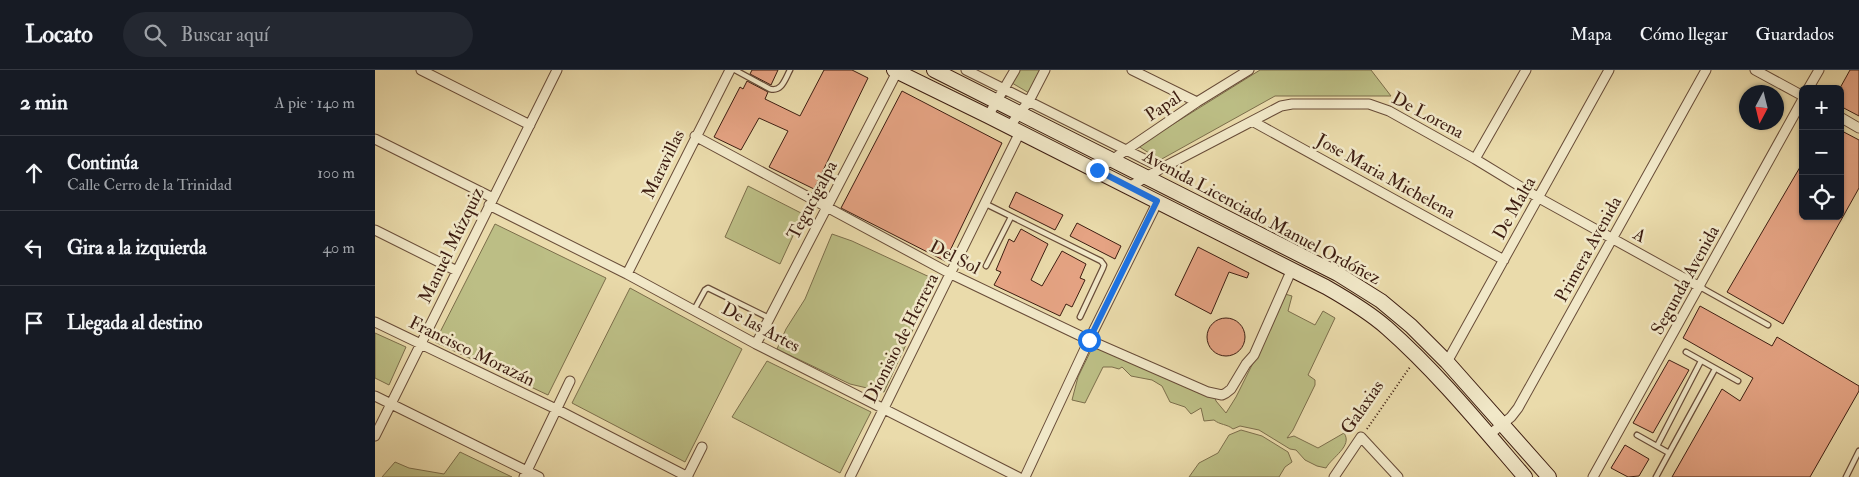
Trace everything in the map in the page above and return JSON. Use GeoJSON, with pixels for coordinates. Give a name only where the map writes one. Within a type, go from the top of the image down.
{"type":"FeatureCollection","features":[{"type":"Feature","properties":{"kind":"main road","name":"Avenida Licenciado Manuel Ordóñez"},"geometry":{"type":"LineString","coordinates":[[934,70],[1338,274],[1381,301],[1411,326],[1447,362],[1549,477]]}},
{"type":"Feature","properties":{"kind":"main road","name":"Avenida Licenciado Manuel Ordóñez"},"geometry":{"type":"LineString","coordinates":[[895,71],[1097,170],[1326,287],[1362,309],[1386,326],[1418,357],[1525,477]]}},
{"type":"Feature","properties":{"kind":"street"},"geometry":{"type":"LineString","coordinates":[[421,70],[530,125]]}},
{"type":"Feature","properties":{"kind":"street","name":"Manuel Múzquiz"},"geometry":{"type":"LineString","coordinates":[[375,436],[557,70]]}},
{"type":"Feature","properties":{"kind":"street","name":"Maravillas"},"geometry":{"type":"LineString","coordinates":[[627,274],[730,70]]}},
{"type":"Feature","properties":{"kind":"street"},"geometry":{"type":"LineString","coordinates":[[966,70],[1162,168]]}},
{"type":"Feature","properties":{"kind":"street"},"geometry":{"type":"LineString","coordinates":[[988,116],[1015,70]]}},
{"type":"Feature","properties":{"kind":"street","name":"Dionisio de Herrera"},"geometry":{"type":"LineString","coordinates":[[850,477],[986,204],[1020,113],[1029,101],[1045,70]]}},
{"type":"Feature","properties":{"kind":"street"},"geometry":{"type":"LineString","coordinates":[[1132,70],[1197,102]]}},
{"type":"Feature","properties":{"kind":"street","name":"Papal"},"geometry":{"type":"LineString","coordinates":[[1097,170],[1197,102],[1249,70]]}},
{"type":"Feature","properties":{"kind":"street"},"geometry":{"type":"LineString","coordinates":[[1475,159],[1526,70]]}},
{"type":"Feature","properties":{"kind":"street","name":"De Malta"},"geometry":{"type":"LineString","coordinates":[[1447,362],[1609,70]]}},
{"type":"Feature","properties":{"kind":"street","name":"Primera Avenida"},"geometry":{"type":"LineString","coordinates":[[1489,435],[1511,417],[1518,408],[1706,70]]}},
{"type":"Feature","properties":{"kind":"street"},"geometry":{"type":"LineString","coordinates":[[1755,70],[1799,95]]}},
{"type":"Feature","properties":{"kind":"street"},"geometry":{"type":"LineString","coordinates":[[1810,85],[1819,70]]}},
{"type":"Feature","properties":{"kind":"street","name":"Tegucigalpa"},"geometry":{"type":"LineString","coordinates":[[756,344],[895,71]]}},
{"type":"Feature","properties":{"kind":"street","name":"De Lorena"},"geometry":{"type":"LineString","coordinates":[[1129,187],[1281,106],[1292,104],[1369,104],[1389,111],[1475,159],[1539,198]]}},
{"type":"Feature","properties":{"kind":"street","name":"Segunda Avenida"},"geometry":{"type":"LineString","coordinates":[[1593,477],[1700,287],[1799,104]]}},
{"type":"Feature","properties":{"kind":"street"},"geometry":{"type":"LineString","coordinates":[[1844,119],[1859,128]]}},
{"type":"Feature","properties":{"kind":"street","name":"Jose Maria Michelena"},"geometry":{"type":"LineString","coordinates":[[1252,121],[1504,260]]}},
{"type":"Feature","properties":{"kind":"street","name":"Del Sol"},"geometry":{"type":"LineString","coordinates":[[695,136],[951,274],[1089,340],[1208,392],[1226,394],[1246,364],[1255,355],[1291,269]]}},
{"type":"Feature","properties":{"kind":"street","name":"De las Artes"},"geometry":{"type":"LineString","coordinates":[[375,139],[756,344],[1018,477]]}},
{"type":"Feature","properties":{"kind":"street","name":"A"},"geometry":{"type":"LineString","coordinates":[[1539,198],[1700,287]]}},
{"type":"Feature","properties":{"kind":"street"},"geometry":{"type":"LineString","coordinates":[[1025,477],[1157,201]]}},
{"type":"Feature","properties":{"kind":"street"},"geometry":{"type":"LineString","coordinates":[[375,230],[457,271]]}},
{"type":"Feature","properties":{"kind":"street","name":"Francisco Morazán"},"geometry":{"type":"LineString","coordinates":[[375,322],[556,409],[687,477]]}},
{"type":"Feature","properties":{"kind":"street"},"geometry":{"type":"LineString","coordinates":[[525,474],[570,381]]}},
{"type":"Feature","properties":{"kind":"street"},"geometry":{"type":"LineString","coordinates":[[375,396],[525,474],[539,477]]}},
{"type":"Feature","properties":{"kind":"street"},"geometry":{"type":"LineString","coordinates":[[1361,437],[1398,477]]}},
{"type":"Feature","properties":{"kind":"street","name":"Galaxias"},"geometry":{"type":"LineString","coordinates":[[1334,477],[1361,437]]}},
{"type":"Feature","properties":{"kind":"street"},"geometry":{"type":"LineString","coordinates":[[687,477],[701,447]]}},
{"type":"Feature","properties":{"kind":"lane"},"geometry":{"type":"LineString","coordinates":[[735,70],[775,90],[781,88],[790,70]]}},
{"type":"Feature","properties":{"kind":"lane"},"geometry":{"type":"LineString","coordinates":[[986,204],[1101,261],[1104,265],[1103,268],[1080,317]]}},
{"type":"Feature","properties":{"kind":"lane"},"geometry":{"type":"LineString","coordinates":[[986,266],[1011,217]]}},
{"type":"Feature","properties":{"kind":"lane"},"geometry":{"type":"LineString","coordinates":[[1700,287],[1768,325]]}},
{"type":"Feature","properties":{"kind":"lane"},"geometry":{"type":"LineString","coordinates":[[694,310],[708,288],[769,318]]}},
{"type":"Feature","properties":{"kind":"lane"},"geometry":{"type":"LineString","coordinates":[[1686,352],[1738,381]]}},
{"type":"Feature","properties":{"kind":"lane"},"geometry":{"type":"LineString","coordinates":[[1657,446],[1701,361]]}},
{"type":"Feature","properties":{"kind":"lane"},"geometry":{"type":"LineString","coordinates":[[1656,477],[1715,368]]}},
{"type":"Feature","properties":{"kind":"lane"},"geometry":{"type":"LineString","coordinates":[[1637,435],[1669,453]]}},
{"type":"Feature","properties":{"kind":"lane"},"geometry":{"type":"LineString","coordinates":[[1846,477],[1859,451]]}},
{"type":"Feature","properties":{"kind":"path","name":"Galaxias"},"geometry":{"type":"LineString","coordinates":[[1361,437],[1418,357]]}},
{"type":"Feature","properties":{"kind":"green space"},"geometry":{"type":"Polygon","coordinates":[[[1018,70],[1041,70],[1029,93],[1012,83],[1018,70]]]}},
{"type":"Feature","properties":{"kind":"green space"},"geometry":{"type":"Polygon","coordinates":[[[1260,70],[1371,70],[1391,96],[1275,96],[1160,160],[1138,146],[1260,70]]]}},
{"type":"Feature","properties":{"kind":"green space"},"geometry":{"type":"Polygon","coordinates":[[[748,186],[803,214],[780,264],[725,237],[748,186]]]}},
{"type":"Feature","properties":{"kind":"green space"},"geometry":{"type":"Polygon","coordinates":[[[495,224],[606,278],[548,395],[435,342],[495,224]]]}},
{"type":"Feature","properties":{"kind":"green space"},"geometry":{"type":"Polygon","coordinates":[[[832,234],[852,241],[936,280],[884,392],[850,384],[777,349],[786,329],[805,299],[832,234]]]}},
{"type":"Feature","properties":{"kind":"green space"},"geometry":{"type":"Polygon","coordinates":[[[630,288],[742,349],[685,462],[572,403],[630,288]]]}},
{"type":"Feature","properties":{"kind":"green space"},"geometry":{"type":"Polygon","coordinates":[[[1285,294],[1292,296],[1288,311],[1315,325],[1323,311],[1335,318],[1308,375],[1315,380],[1315,385],[1293,430],[1287,438],[1294,436],[1318,448],[1344,433],[1346,442],[1344,447],[1326,468],[1305,460],[1296,450],[1290,449],[1259,430],[1240,426],[1233,429],[1214,420],[1204,421],[1201,408],[1191,414],[1185,407],[1170,402],[1162,386],[1152,380],[1131,376],[1122,367],[1119,369],[1103,367],[1085,403],[1072,400],[1078,377],[1094,344],[1186,385],[1208,397],[1214,395],[1216,401],[1226,413],[1263,343],[1285,294]]]}},
{"type":"Feature","properties":{"kind":"green space"},"geometry":{"type":"Polygon","coordinates":[[[375,333],[406,347],[389,385],[375,378],[375,333]]]}},
{"type":"Feature","properties":{"kind":"green space"},"geometry":{"type":"Polygon","coordinates":[[[767,361],[871,412],[840,473],[732,417],[767,361]]]}},
{"type":"Feature","properties":{"kind":"green space"},"geometry":{"type":"Polygon","coordinates":[[[1241,430],[1262,436],[1288,452],[1292,462],[1285,467],[1279,477],[1189,477],[1199,463],[1218,453],[1229,435],[1241,430]]]}},
{"type":"Feature","properties":{"kind":"green space"},"geometry":{"type":"Polygon","coordinates":[[[460,452],[512,477],[382,477],[395,462],[409,468],[444,474],[460,452]]]}},
{"type":"Feature","properties":{"kind":"building"},"geometry":{"type":"Polygon","coordinates":[[[752,70],[778,70],[771,85],[750,74],[752,70]]]}},
{"type":"Feature","properties":{"kind":"building"},"geometry":{"type":"Polygon","coordinates":[[[824,70],[852,70],[868,78],[814,189],[769,167],[788,131],[759,118],[741,150],[714,137],[740,87],[743,89],[747,81],[768,92],[765,99],[800,116],[824,70]]]}},
{"type":"Feature","properties":{"kind":"building"},"geometry":{"type":"Polygon","coordinates":[[[1850,70],[1859,70],[1859,116],[1844,108],[1844,85],[1842,85],[1850,70]]]}},
{"type":"Feature","properties":{"kind":"building"},"geometry":{"type":"Polygon","coordinates":[[[902,91],[1002,143],[945,261],[841,208],[902,91]]]}},
{"type":"Feature","properties":{"kind":"building"},"geometry":{"type":"Polygon","coordinates":[[[1844,132],[1859,140],[1859,188],[1844,215],[1844,132]]]}},
{"type":"Feature","properties":{"kind":"building"},"geometry":{"type":"Polygon","coordinates":[[[1799,169],[1799,220],[1841,220],[1783,324],[1727,292],[1799,169]]]}},
{"type":"Feature","properties":{"kind":"building"},"geometry":{"type":"Polygon","coordinates":[[[1016,192],[1063,215],[1055,230],[1009,207],[1016,192]]]}},
{"type":"Feature","properties":{"kind":"building"},"geometry":{"type":"Polygon","coordinates":[[[1077,223],[1121,246],[1115,259],[1070,236],[1077,223]]]}},
{"type":"Feature","properties":{"kind":"building"},"geometry":{"type":"Polygon","coordinates":[[[1021,229],[1048,244],[1031,280],[1042,286],[1062,251],[1086,264],[1080,278],[1085,280],[1072,307],[1066,304],[1060,316],[994,285],[1001,272],[996,270],[1009,239],[1014,242],[1021,229]]]}},
{"type":"Feature","properties":{"kind":"building"},"geometry":{"type":"Polygon","coordinates":[[[1198,247],[1249,273],[1247,278],[1229,272],[1211,314],[1175,295],[1198,247]]]}},
{"type":"Feature","properties":{"kind":"building"},"geometry":{"type":"Polygon","coordinates":[[[1700,306],[1772,346],[1777,337],[1859,386],[1859,391],[1810,477],[1672,477],[1722,389],[1740,401],[1753,378],[1683,338],[1700,306]]]}},
{"type":"Feature","properties":{"kind":"building"},"geometry":{"type":"Polygon","coordinates":[[[1226,318],[1240,323],[1245,337],[1240,351],[1226,356],[1212,351],[1207,337],[1212,323],[1226,318]]]}},
{"type":"Feature","properties":{"kind":"building"},"geometry":{"type":"Polygon","coordinates":[[[1669,360],[1689,370],[1653,433],[1633,423],[1669,360]]]}},
{"type":"Feature","properties":{"kind":"building"},"geometry":{"type":"Polygon","coordinates":[[[1625,445],[1649,459],[1639,476],[1628,477],[1611,468],[1625,445]]]}},
{"type":"Feature","properties":{"kind":"route"},"geometry":{"type":"LineString","coordinates":[[1089,340],[1157,201],[1097,170]]}}]}
